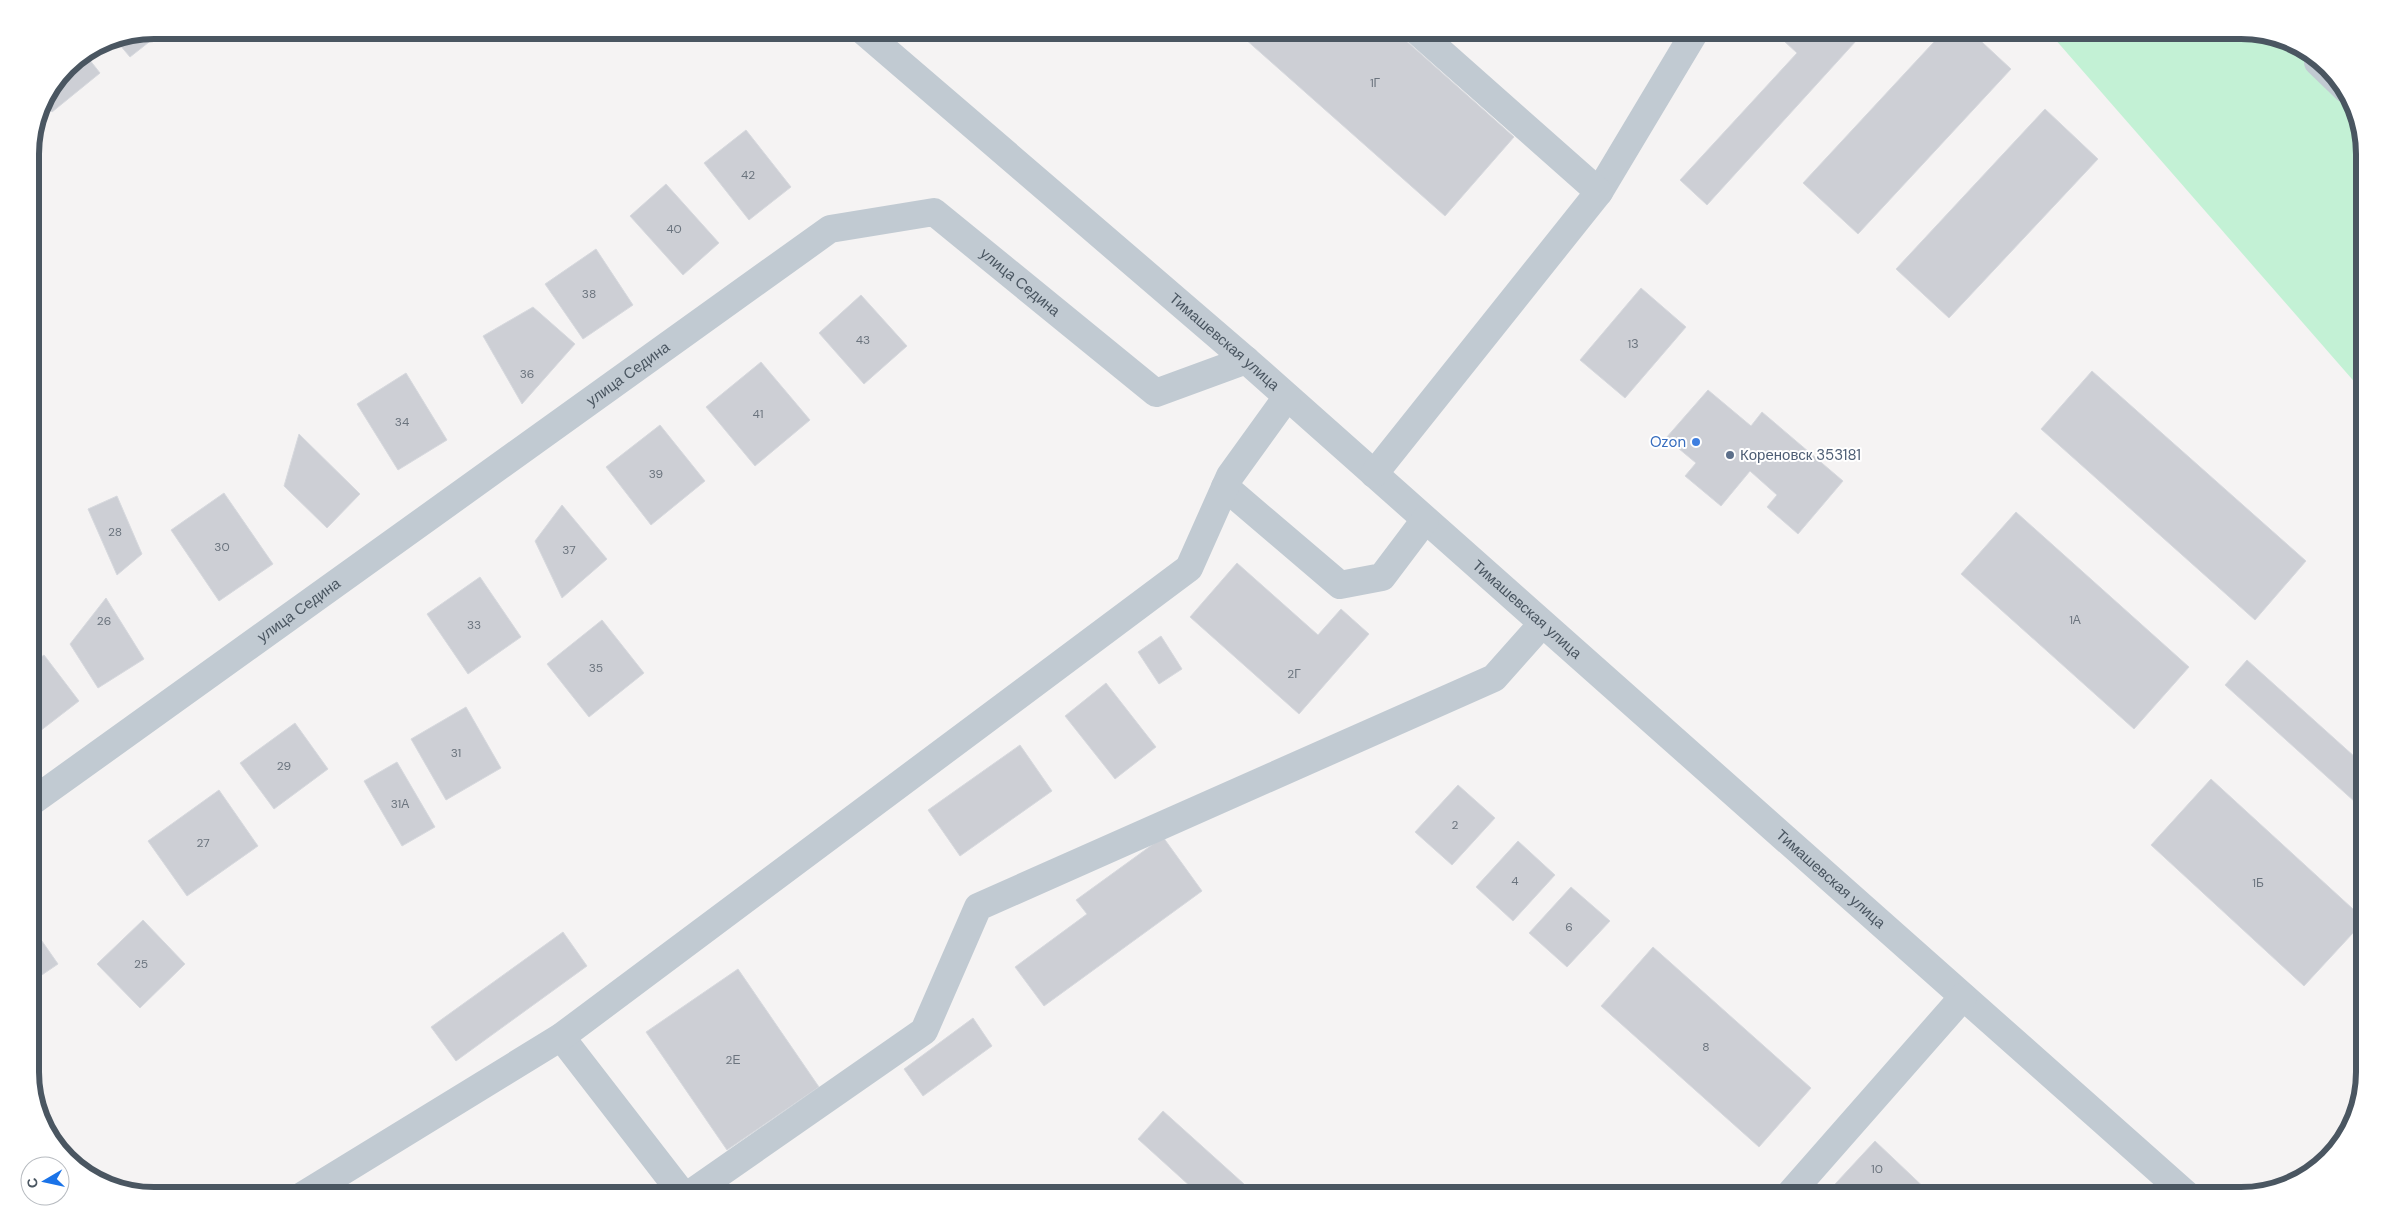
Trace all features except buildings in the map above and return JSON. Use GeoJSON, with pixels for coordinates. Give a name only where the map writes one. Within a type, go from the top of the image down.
{"type":"FeatureCollection","features":[{"type":"Feature","properties":{"kind":"street","name":"Тимашевская улица"},"geometry":{"type":"LineString","coordinates":[[872,39],[1246,360],[2178,1187]]}},
{"type":"Feature","properties":{"kind":"street"},"geometry":{"type":"LineString","coordinates":[[1426,39],[1599,192]]}},
{"type":"Feature","properties":{"kind":"street"},"geometry":{"type":"LineString","coordinates":[[1374,474],[1599,192],[1691,39]]}},
{"type":"Feature","properties":{"kind":"street","name":"улица Седина"},"geometry":{"type":"LineString","coordinates":[[39,797],[830,229],[934,212],[1156,393],[1246,360]]}},
{"type":"Feature","properties":{"kind":"street"},"geometry":{"type":"LineString","coordinates":[[317,1187],[561,1037],[1189,568],[1230,476],[1287,397]]}},
{"type":"Feature","properties":{"kind":"street"},"geometry":{"type":"LineString","coordinates":[[1225,487],[1340,585],[1382,577],[1425,520]]}},
{"type":"Feature","properties":{"kind":"street"},"geometry":{"type":"LineString","coordinates":[[699,1187],[924,1031],[978,907],[1494,678],[1542,624]]}},
{"type":"Feature","properties":{"kind":"street"},"geometry":{"type":"LineString","coordinates":[[1796,1187],[1963,997]]}},
{"type":"Feature","properties":{"kind":"street"},"geometry":{"type":"LineString","coordinates":[[561,1037],[679,1187]]}},
{"type":"Feature","properties":{"kind":"green space"},"geometry":{"type":"Polygon","coordinates":[[[2055,39],[2249,39],[2264,41],[2278,45],[2305,58],[2328,78],[2337,90],[2350,117],[2356,146],[2356,384],[2055,39]]]}},
{"type":"Feature","properties":{"kind":"place","name":"Ozon"},"geometry":{"type":"Point","coordinates":[1696,442]}},
{"type":"Feature","properties":{"kind":"place","name":"Кореновск 353181"},"geometry":{"type":"Point","coordinates":[1730,455]}}]}
